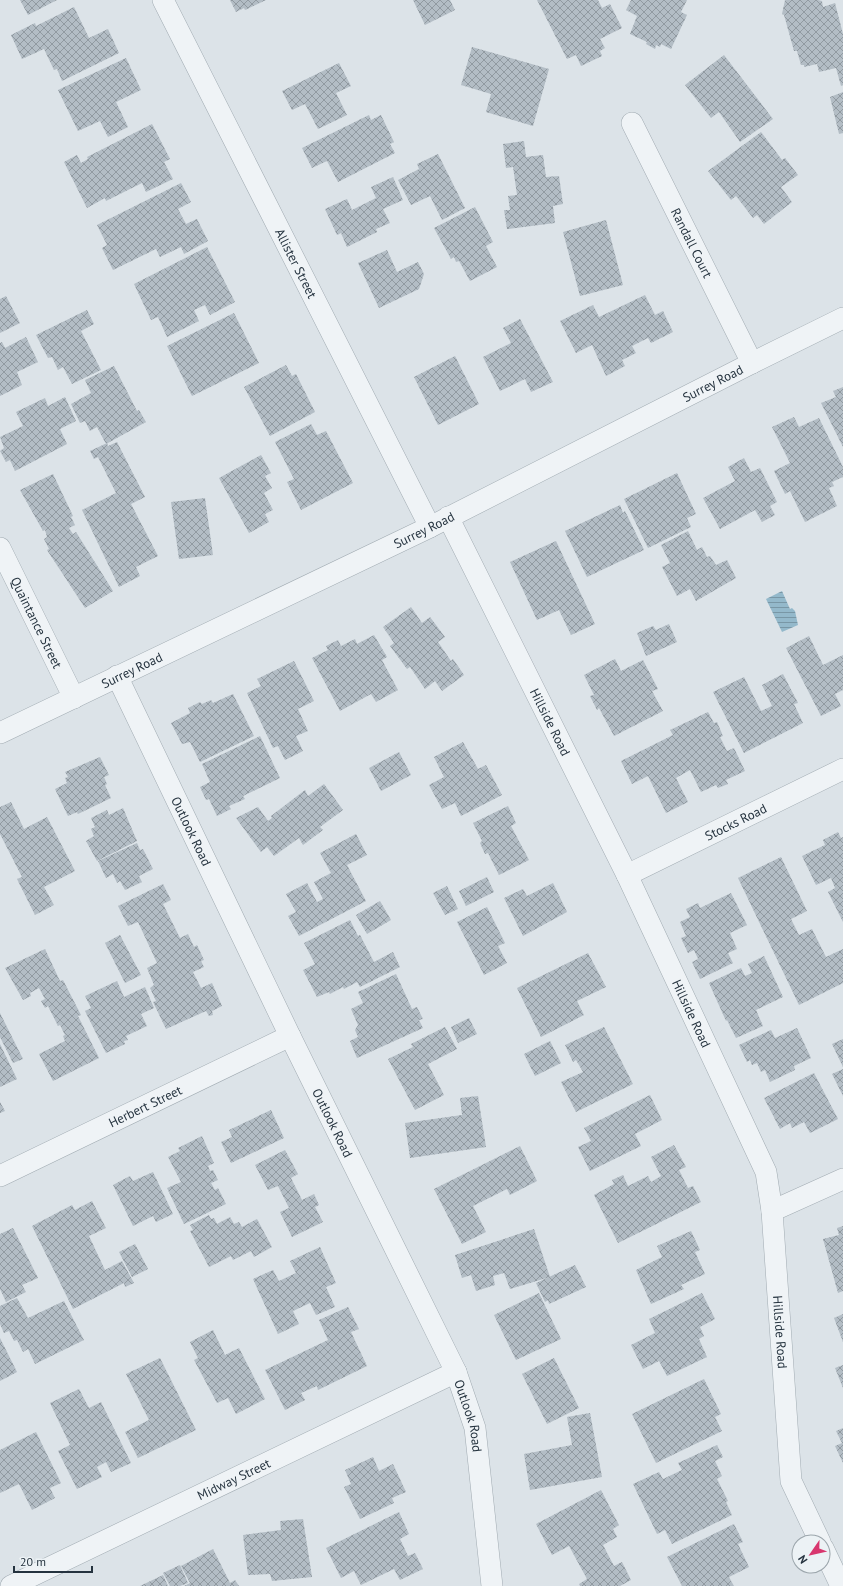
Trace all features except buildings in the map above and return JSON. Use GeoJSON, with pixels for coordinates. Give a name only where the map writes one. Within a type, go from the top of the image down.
{"type":"FeatureCollection","features":[{"type":"Feature","properties":{"kind":"street","name":"Allister Street"},"geometry":{"type":"LineString","coordinates":[[163,0],[430,527]]}},
{"type":"Feature","properties":{"kind":"street","name":"Randall Court"},"geometry":{"type":"LineString","coordinates":[[632,123],[752,363]]}},
{"type":"Feature","properties":{"kind":"street","name":"Surrey Road"},"geometry":{"type":"LineString","coordinates":[[0,733],[430,527],[843,318]]}},
{"type":"Feature","properties":{"kind":"street","name":"Hillside Road"},"geometry":{"type":"LineString","coordinates":[[448,517],[627,875],[766,1172],[772,1211],[791,1481],[816,1534]]}},
{"type":"Feature","properties":{"kind":"street","name":"Quaintance Street"},"geometry":{"type":"LineString","coordinates":[[0,548],[74,698]]}},
{"type":"Feature","properties":{"kind":"street","name":"Outlook Road"},"geometry":{"type":"LineString","coordinates":[[117,676],[290,1036],[456,1372],[475,1428],[492,1586]]}},
{"type":"Feature","properties":{"kind":"street","name":"Stocks Road"},"geometry":{"type":"LineString","coordinates":[[627,875],[843,769]]}},
{"type":"Feature","properties":{"kind":"street","name":"Herbert Street"},"geometry":{"type":"LineString","coordinates":[[0,1176],[290,1036]]}},
{"type":"Feature","properties":{"kind":"street"},"geometry":{"type":"LineString","coordinates":[[772,1211],[843,1179]]}},
{"type":"Feature","properties":{"kind":"street","name":"Midway Street"},"geometry":{"type":"LineString","coordinates":[[11,1586],[456,1372]]}},
{"type":"Feature","properties":{"kind":"street"},"geometry":{"type":"LineString","coordinates":[[831,1565],[841,1586]]}},
{"type":"Feature","properties":{"kind":"water"},"geometry":{"type":"Polygon","coordinates":[[[782,591],[790,609],[792,608],[795,611],[798,625],[782,632],[766,599],[782,591]]]}}]}
